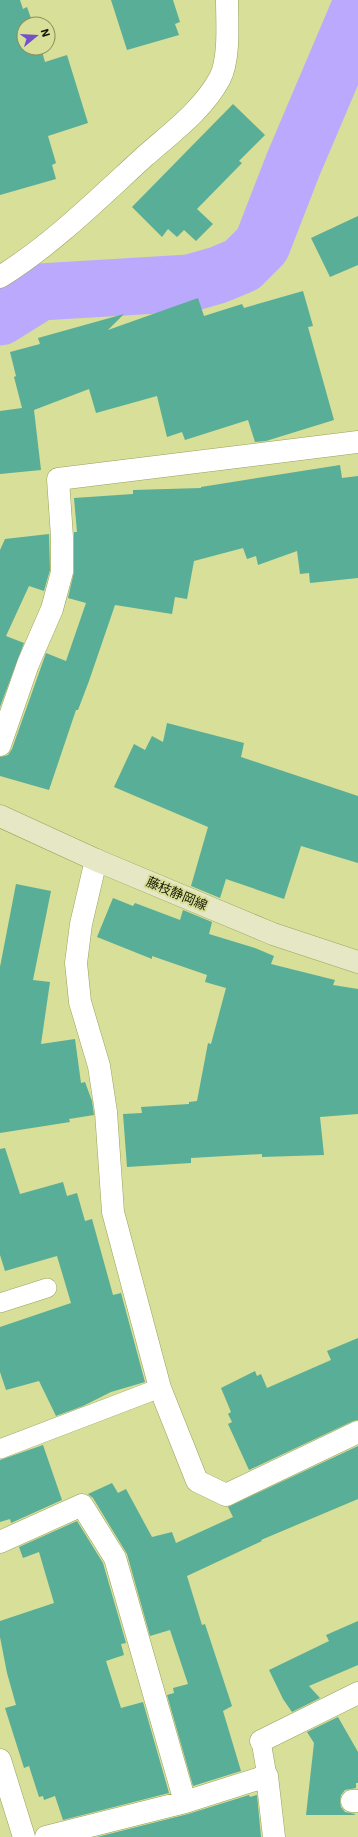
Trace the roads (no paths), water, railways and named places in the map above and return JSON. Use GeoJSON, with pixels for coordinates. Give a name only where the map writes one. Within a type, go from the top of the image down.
{"type":"FeatureCollection","features":[{"type":"Feature","properties":{"kind":"main road","name":"藤枝静岡線"},"geometry":{"type":"LineString","coordinates":[[0,816],[96,860],[273,934],[358,962]]}},
{"type":"Feature","properties":{"kind":"street"},"geometry":{"type":"LineString","coordinates":[[0,277],[24,262],[82,214],[200,105],[220,77],[228,45],[226,0]]}},
{"type":"Feature","properties":{"kind":"street"},"geometry":{"type":"LineString","coordinates":[[0,745],[28,664],[52,610],[62,572],[62,537],[58,479],[358,442]]}},
{"type":"Feature","properties":{"kind":"street"},"geometry":{"type":"LineString","coordinates":[[96,860],[80,924],[76,963],[80,1002],[99,1066],[106,1112],[113,1212],[160,1388],[197,1481],[226,1496],[358,1432]]}},
{"type":"Feature","properties":{"kind":"street"},"geometry":{"type":"LineString","coordinates":[[0,1542],[82,1505],[115,1558],[185,1802]]}},
{"type":"Feature","properties":{"kind":"street"},"geometry":{"type":"LineString","coordinates":[[261,1741],[358,1693]]}},
{"type":"Feature","properties":{"kind":"street"},"geometry":{"type":"LineString","coordinates":[[0,1760],[24,1837]]}},
{"type":"Feature","properties":{"kind":"street"},"geometry":{"type":"LineString","coordinates":[[46,1837],[185,1802],[266,1776],[274,1837]]}},
{"type":"Feature","properties":{"kind":"lane"},"geometry":{"type":"LineString","coordinates":[[0,1303],[47,1288]]}},
{"type":"Feature","properties":{"kind":"lane"},"geometry":{"type":"LineString","coordinates":[[0,1448],[160,1388]]}},
{"type":"Feature","properties":{"kind":"lane"},"geometry":{"type":"LineString","coordinates":[[261,1741],[266,1776]]}},
{"type":"Feature","properties":{"kind":"waterway"},"geometry":{"type":"LineString","coordinates":[[0,317],[40,292],[190,283],[218,275],[242,265],[262,245],[293,165],[358,12]]}}]}
